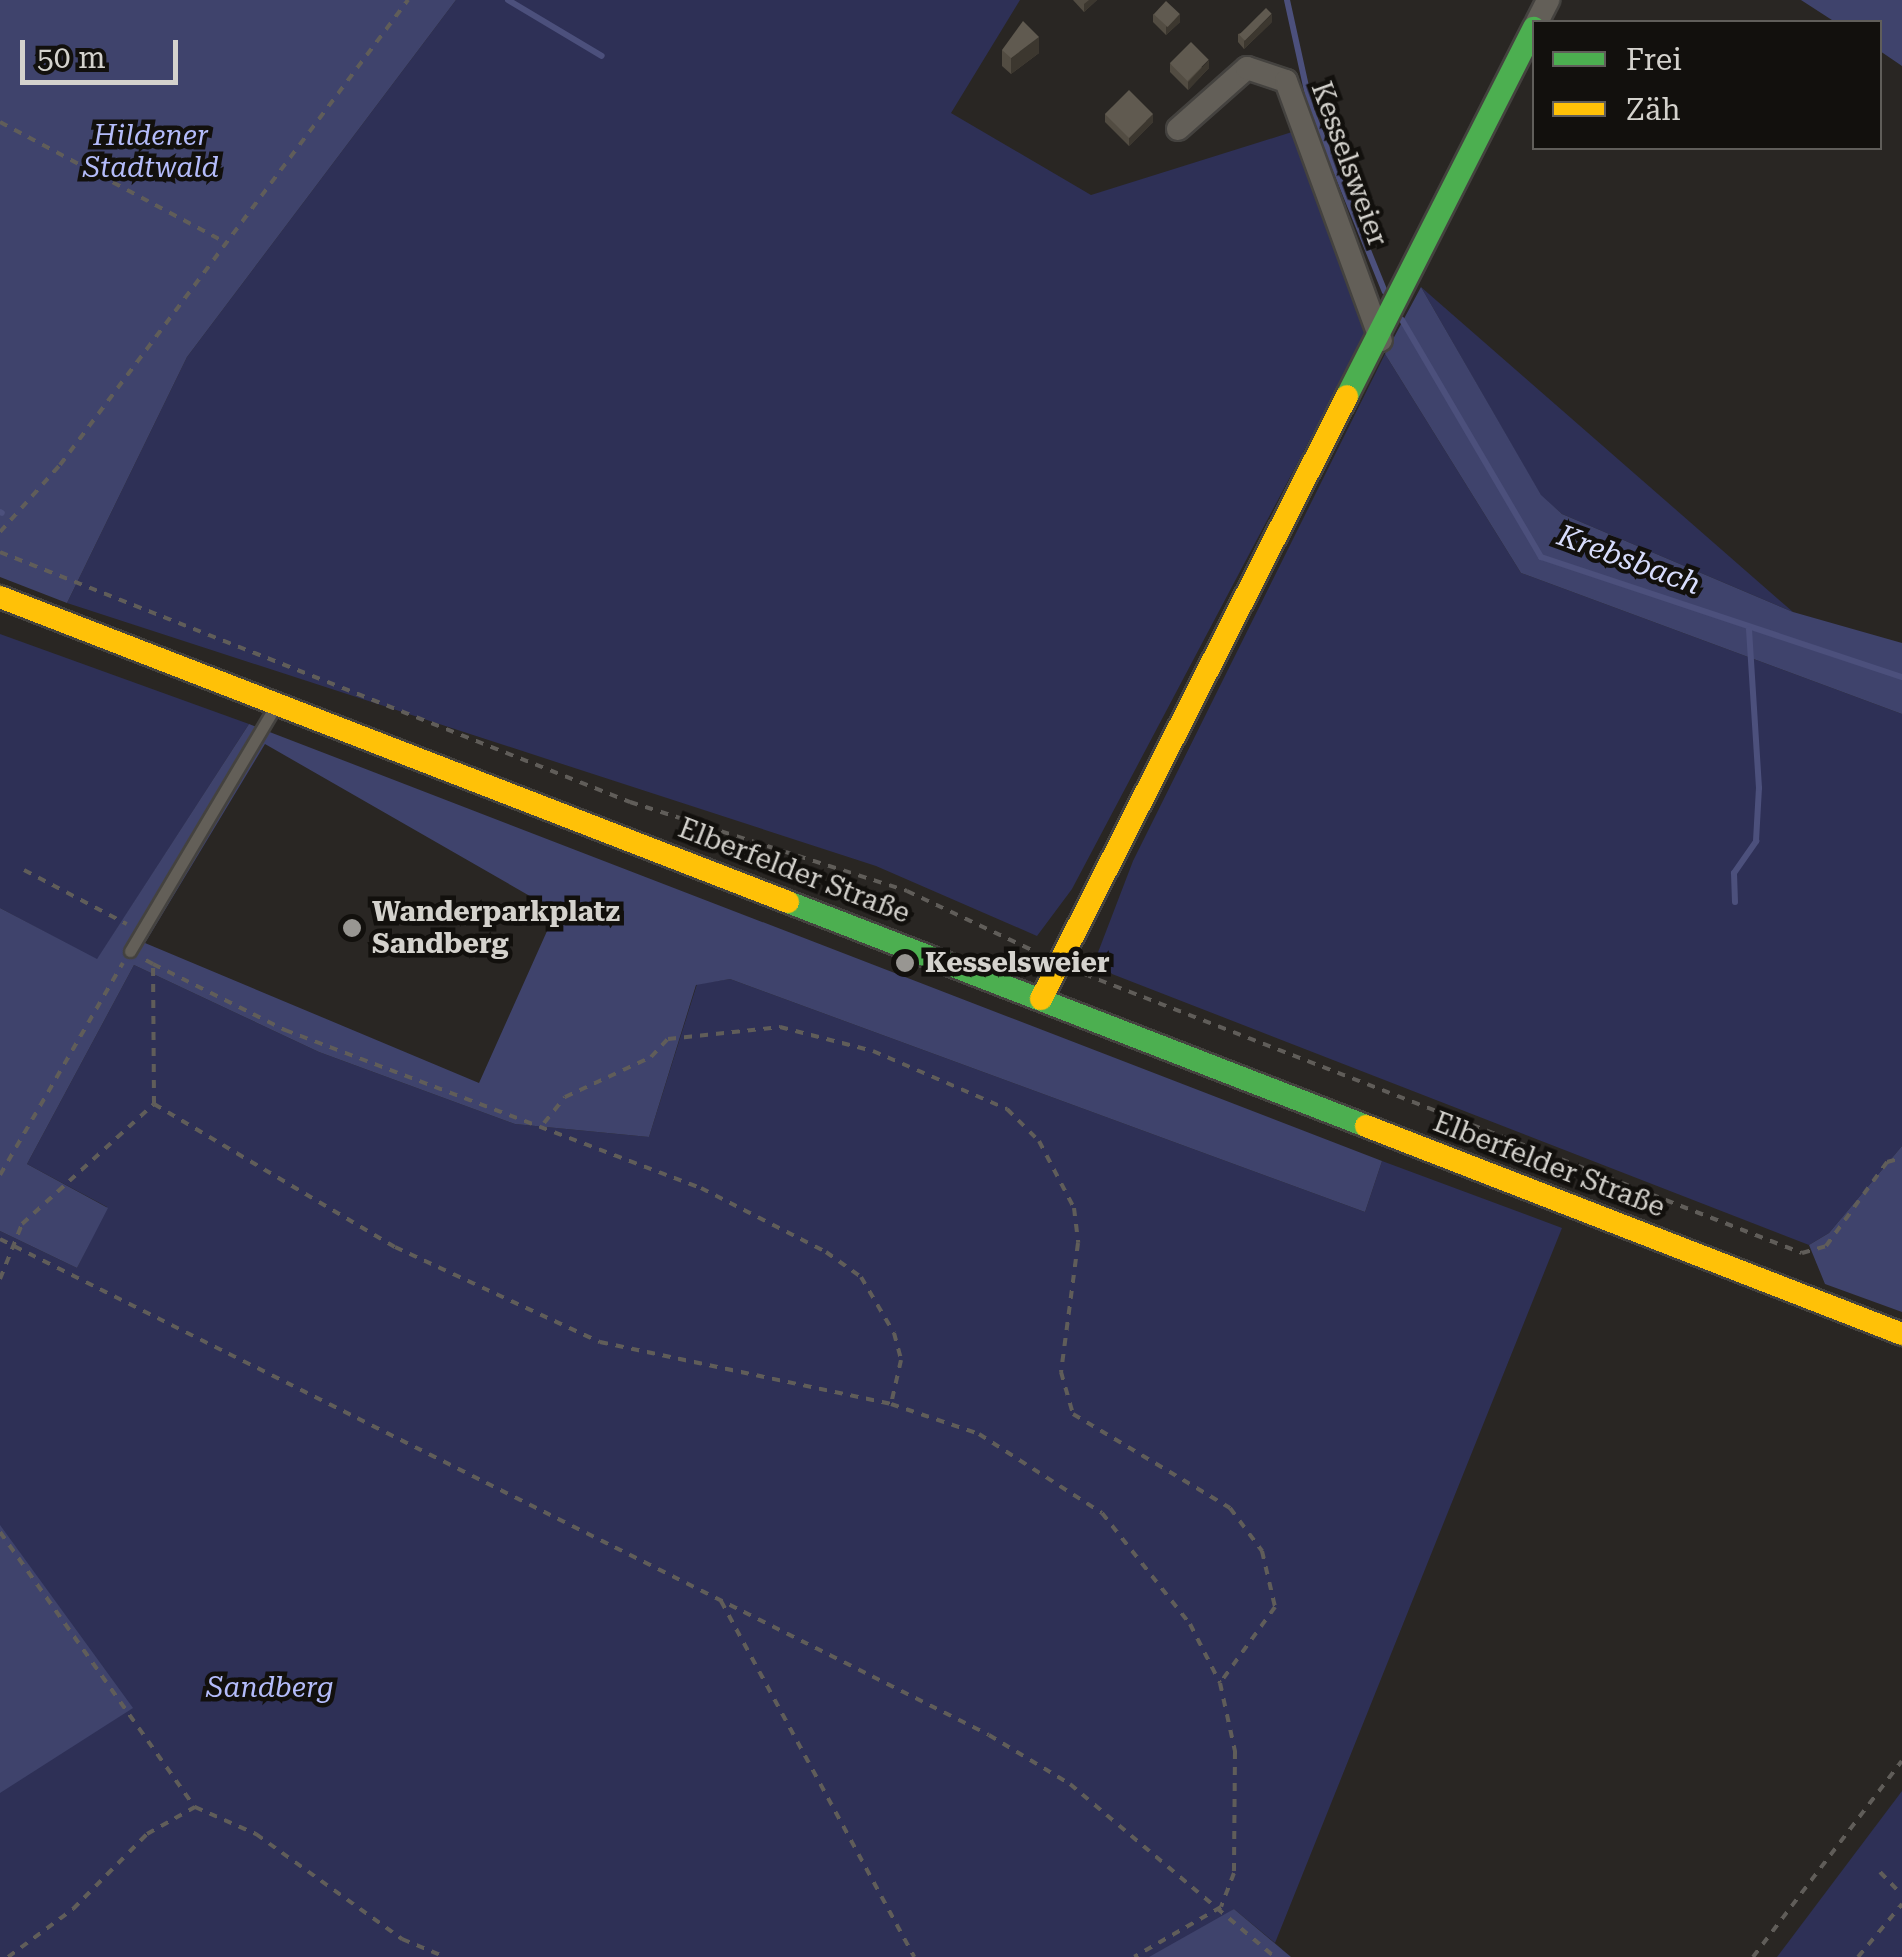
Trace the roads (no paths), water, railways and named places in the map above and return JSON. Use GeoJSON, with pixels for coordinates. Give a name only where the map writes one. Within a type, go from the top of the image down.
{"type":"FeatureCollection","features":[{"type":"Feature","properties":{"kind":"main road","name":"Kesselsweier"},"geometry":{"type":"LineString","coordinates":[[1040,998],[1381,340],[1532,33]]}},
{"type":"Feature","properties":{"kind":"main road","name":"Elberfelder Straße"},"geometry":{"type":"LineString","coordinates":[[0,597],[1902,1334]]}},
{"type":"Feature","properties":{"kind":"street","name":"Kesselsweier"},"geometry":{"type":"LineString","coordinates":[[1178,130],[1248,68],[1286,81],[1381,340]]}},
{"type":"Feature","properties":{"kind":"lane"},"geometry":{"type":"LineString","coordinates":[[130,950],[276,704]]}},
{"type":"Feature","properties":{"kind":"waterway"},"geometry":{"type":"LineString","coordinates":[[508,0],[602,56]]}},
{"type":"Feature","properties":{"kind":"waterway","name":"Krebsbach"},"geometry":{"type":"LineString","coordinates":[[1287,0],[1311,109],[1385,292]]}},
{"type":"Feature","properties":{"kind":"waterway","name":"Krebsbach"},"geometry":{"type":"LineString","coordinates":[[1402,320],[1541,557],[1902,677]]}},
{"type":"Feature","properties":{"kind":"waterway"},"geometry":{"type":"LineString","coordinates":[[1735,902],[1734,873],[1756,841],[1759,788],[1749,629]]}},
{"type":"Feature","properties":{"kind":"place","name":"Wanderparkplatz Sandberg"},"geometry":{"type":"Point","coordinates":[352,928]}},
{"type":"Feature","properties":{"kind":"place","name":"Kesselsweier"},"geometry":{"type":"Point","coordinates":[905,963]}},
{"type":"Feature","properties":{"kind":"park label","name":"Hildener Stadtwald"},"geometry":{"type":"Point","coordinates":[151,152]}},
{"type":"Feature","properties":{"kind":"park label","name":"Sandberg"},"geometry":{"type":"Point","coordinates":[270,1688]}}]}
